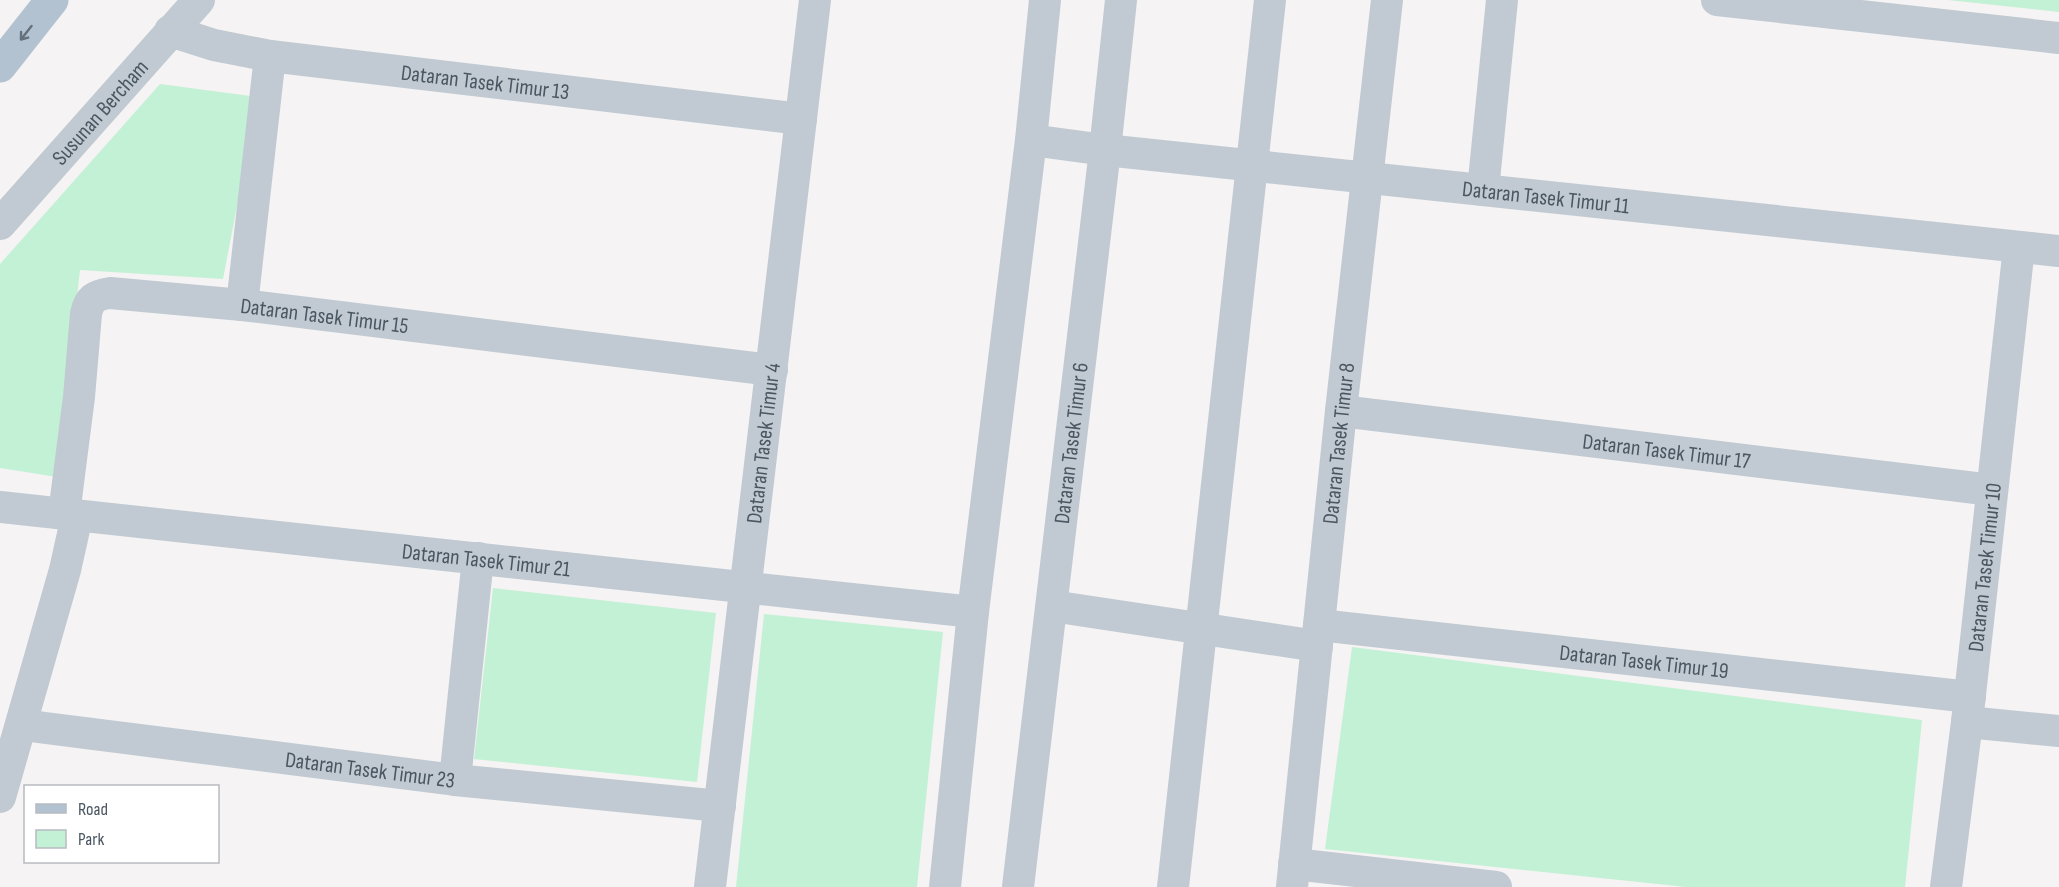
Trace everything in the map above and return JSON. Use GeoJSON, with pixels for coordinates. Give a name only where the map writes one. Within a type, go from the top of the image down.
{"type":"FeatureCollection","features":[{"type":"Feature","properties":{"kind":"main road"},"geometry":{"type":"LineString","coordinates":[[0,29],[23,0]]}},
{"type":"Feature","properties":{"kind":"main road"},"geometry":{"type":"LineString","coordinates":[[0,66],[52,0]]}},
{"type":"Feature","properties":{"kind":"street","name":"Susunan Bercham"},"geometry":{"type":"LineString","coordinates":[[0,224],[199,0]]}},
{"type":"Feature","properties":{"kind":"street","name":"Dataran Tasek Timur 4"},"geometry":{"type":"LineString","coordinates":[[711,887],[814,0]]}},
{"type":"Feature","properties":{"kind":"street"},"geometry":{"type":"LineString","coordinates":[[945,887],[973,612],[1031,140],[1045,0]]}},
{"type":"Feature","properties":{"kind":"street","name":"Dataran Tasek Timur 6"},"geometry":{"type":"LineString","coordinates":[[1018,887],[1106,150],[1121,0]]}},
{"type":"Feature","properties":{"kind":"street"},"geometry":{"type":"LineString","coordinates":[[1173,887],[1270,0]]}},
{"type":"Feature","properties":{"kind":"street","name":"Dataran Tasek Timur 8"},"geometry":{"type":"LineString","coordinates":[[1293,875],[1366,178],[1387,0]]}},
{"type":"Feature","properties":{"kind":"street"},"geometry":{"type":"LineString","coordinates":[[1483,190],[1502,0]]}},
{"type":"Feature","properties":{"kind":"street"},"geometry":{"type":"LineString","coordinates":[[1717,0],[2059,38]]}},
{"type":"Feature","properties":{"kind":"street","name":"Dataran Tasek Timur 13"},"geometry":{"type":"LineString","coordinates":[[170,31],[214,45],[270,56],[801,119]]}},
{"type":"Feature","properties":{"kind":"street"},"geometry":{"type":"LineString","coordinates":[[242,305],[270,56]]}},
{"type":"Feature","properties":{"kind":"street","name":"Dataran Tasek Timur 11"},"geometry":{"type":"LineString","coordinates":[[1031,140],[1253,166],[2059,251]]}},
{"type":"Feature","properties":{"kind":"street","name":"Dataran Tasek Timur 10"},"geometry":{"type":"LineString","coordinates":[[1946,887],[2019,247]]}},
{"type":"Feature","properties":{"kind":"street","name":"Dataran Tasek Timur 15"},"geometry":{"type":"LineString","coordinates":[[70,515],[88,302],[98,294],[111,293],[242,305],[772,370]]}},
{"type":"Feature","properties":{"kind":"street","name":"Dataran Tasek Timur 17"},"geometry":{"type":"LineString","coordinates":[[1341,411],[1992,490]]}},
{"type":"Feature","properties":{"kind":"street","name":"Dataran Tasek Timur 21"},"geometry":{"type":"LineString","coordinates":[[0,507],[973,612]]}},
{"type":"Feature","properties":{"kind":"street"},"geometry":{"type":"LineString","coordinates":[[0,797],[65,570],[70,515]]}},
{"type":"Feature","properties":{"kind":"street"},"geometry":{"type":"LineString","coordinates":[[455,780],[478,558]]}},
{"type":"Feature","properties":{"kind":"street","name":"Dataran Tasek Timur 19"},"geometry":{"type":"LineString","coordinates":[[1052,606],[1201,628],[1318,635],[1968,709],[2059,731]]}},
{"type":"Feature","properties":{"kind":"street","name":"Dataran Tasek Timur 23"},"geometry":{"type":"LineString","coordinates":[[22,725],[455,780],[720,806]]}},
{"type":"Feature","properties":{"kind":"street"},"geometry":{"type":"LineString","coordinates":[[1293,875],[1496,887]]}},
{"type":"Feature","properties":{"kind":"green space"},"geometry":{"type":"Polygon","coordinates":[[[1948,0],[2059,0],[2059,12],[1948,0]]]}},
{"type":"Feature","properties":{"kind":"green space"},"geometry":{"type":"Polygon","coordinates":[[[160,84],[258,97],[223,279],[80,270],[57,477],[0,468],[0,264],[160,84]]]}},
{"type":"Feature","properties":{"kind":"green space"},"geometry":{"type":"Polygon","coordinates":[[[493,588],[716,613],[697,782],[474,759],[493,588]]]}},
{"type":"Feature","properties":{"kind":"green space"},"geometry":{"type":"Polygon","coordinates":[[[764,614],[943,632],[917,887],[736,887],[764,614]]]}},
{"type":"Feature","properties":{"kind":"green space"},"geometry":{"type":"Polygon","coordinates":[[[1352,647],[1922,720],[1905,887],[1686,887],[1325,849],[1352,647]]]}}]}
